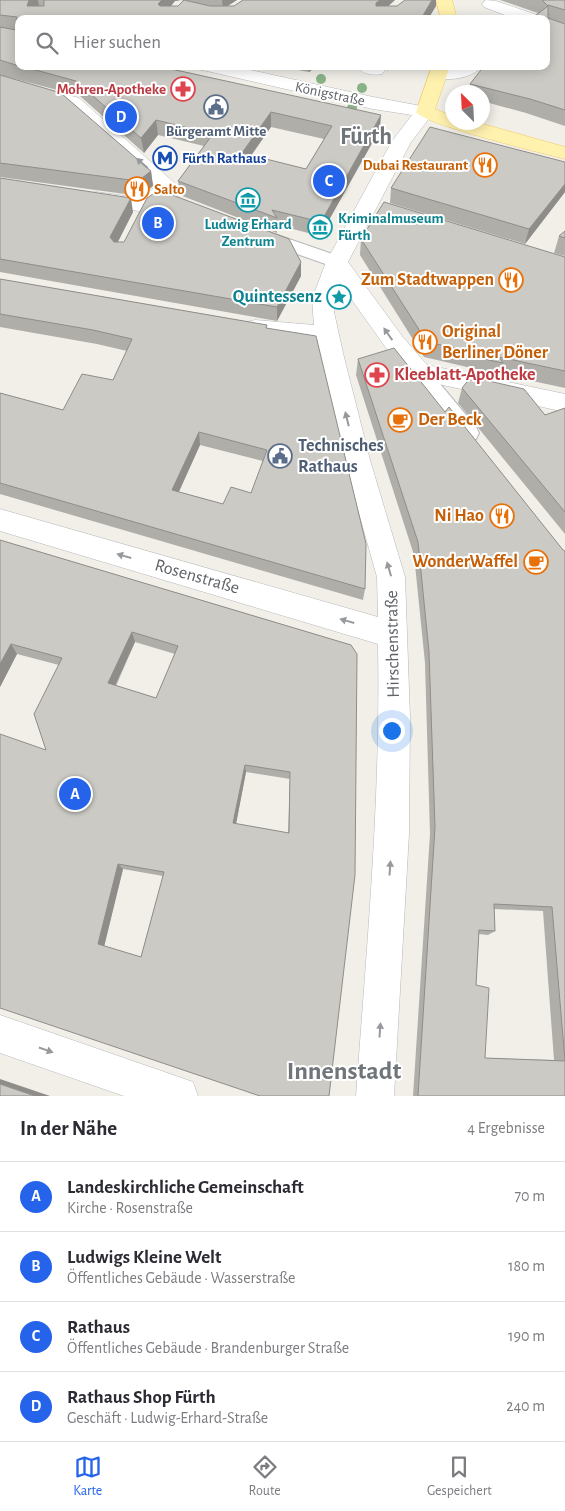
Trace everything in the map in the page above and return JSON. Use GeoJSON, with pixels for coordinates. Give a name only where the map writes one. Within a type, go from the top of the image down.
{"type":"FeatureCollection","features":[{"type":"Feature","properties":{"kind":"main road"},"geometry":{"type":"LineString","coordinates":[[444,0],[447,15]]}},
{"type":"Feature","properties":{"kind":"main road"},"geometry":{"type":"LineString","coordinates":[[425,112],[440,70]]}},
{"type":"Feature","properties":{"kind":"main road","name":"Königstraße"},"geometry":{"type":"LineString","coordinates":[[425,112],[445,119]]}},
{"type":"Feature","properties":{"kind":"main road","name":"Königstraße"},"geometry":{"type":"LineString","coordinates":[[482,130],[565,153]]}},
{"type":"Feature","properties":{"kind":"street"},"geometry":{"type":"LineString","coordinates":[[490,4],[518,15]]}},
{"type":"Feature","properties":{"kind":"street"},"geometry":{"type":"LineString","coordinates":[[0,81],[9,78],[21,70]]}},
{"type":"Feature","properties":{"kind":"street","name":"Königstraße"},"geometry":{"type":"LineString","coordinates":[[225,70],[374,103],[425,112]]}},
{"type":"Feature","properties":{"kind":"street"},"geometry":{"type":"LineString","coordinates":[[440,70],[457,73],[464,70]]}},
{"type":"Feature","properties":{"kind":"street"},"geometry":{"type":"LineString","coordinates":[[0,81],[66,99],[75,104],[168,186],[145,205],[80,196]]}},
{"type":"Feature","properties":{"kind":"street","name":"Hirschenstraße"},"geometry":{"type":"LineString","coordinates":[[375,1096],[392,833],[395,718],[391,577],[357,460],[327,335],[323,299],[337,262],[376,208],[406,134],[425,112]]}},
{"type":"Feature","properties":{"kind":"street"},"geometry":{"type":"LineString","coordinates":[[158,195],[179,203]]}},
{"type":"Feature","properties":{"kind":"street"},"geometry":{"type":"LineString","coordinates":[[248,229],[281,244],[337,262],[394,342],[480,447]]}},
{"type":"Feature","properties":{"kind":"street"},"geometry":{"type":"LineString","coordinates":[[232,324],[270,330],[327,335]]}},
{"type":"Feature","properties":{"kind":"street"},"geometry":{"type":"LineString","coordinates":[[419,372],[565,403]]}},
{"type":"Feature","properties":{"kind":"street","name":"Rosenstraße"},"geometry":{"type":"LineString","coordinates":[[0,520],[394,635]]}},
{"type":"Feature","properties":{"kind":"street"},"geometry":{"type":"LineString","coordinates":[[0,1034],[179,1096]]}},
{"type":"Feature","properties":{"kind":"building"},"geometry":{"type":"Polygon","coordinates":[[[0,0],[29,0],[27,6],[44,6],[44,0],[162,0],[158,4],[160,6],[178,6],[184,0],[210,6],[234,6],[243,0],[380,0],[376,3],[376,6],[397,6],[405,0],[432,0],[423,15],[15,15],[15,17],[0,15],[0,0]]]}},
{"type":"Feature","properties":{"kind":"building"},"geometry":{"type":"Polygon","coordinates":[[[542,0],[565,0],[565,10],[548,6],[542,0]]]}},
{"type":"Feature","properties":{"kind":"building"},"geometry":{"type":"Polygon","coordinates":[[[548,6],[548,15],[536,15],[548,6]]]}},
{"type":"Feature","properties":{"kind":"building"},"geometry":{"type":"Polygon","coordinates":[[[550,19],[565,24],[565,110],[490,89],[490,85],[470,84],[481,70],[550,70],[550,19]]]}},
{"type":"Feature","properties":{"kind":"building"},"geometry":{"type":"Polygon","coordinates":[[[0,27],[15,30],[15,65],[0,60],[0,27]]]}},
{"type":"Feature","properties":{"kind":"building"},"geometry":{"type":"Polygon","coordinates":[[[36,70],[176,70],[381,115],[321,222],[272,210],[277,218],[178,181],[213,134],[156,120],[141,138],[76,81],[36,70]],[[271,112],[242,153],[306,169],[332,126],[271,112]]]}},
{"type":"Feature","properties":{"kind":"building"},"geometry":{"type":"Polygon","coordinates":[[[0,75],[61,93],[151,171],[138,181],[0,163],[0,75]]]}},
{"type":"Feature","properties":{"kind":"building"},"geometry":{"type":"Polygon","coordinates":[[[430,127],[565,162],[565,184],[529,229],[391,188],[430,127]]]}},
{"type":"Feature","properties":{"kind":"building"},"geometry":{"type":"Polygon","coordinates":[[[0,178],[131,198],[110,237],[114,242],[124,242],[147,198],[159,190],[289,239],[301,262],[277,307],[0,259],[0,178]]]}},
{"type":"Feature","properties":{"kind":"building"},"geometry":{"type":"Polygon","coordinates":[[[384,202],[565,257],[565,371],[499,357],[503,363],[484,359],[487,355],[427,342],[361,239],[384,202]]]}},
{"type":"Feature","properties":{"kind":"building"},"geometry":{"type":"Polygon","coordinates":[[[565,231],[565,238],[559,236],[565,231]]]}},
{"type":"Feature","properties":{"kind":"building"},"geometry":{"type":"Polygon","coordinates":[[[0,279],[267,325],[266,328],[316,336],[366,544],[365,589],[0,483],[0,393],[63,410],[82,374],[113,380],[132,339],[93,330],[0,314],[0,279]],[[199,432],[172,490],[223,504],[231,487],[251,493],[267,450],[199,432]]]}},
{"type":"Feature","properties":{"kind":"building"},"geometry":{"type":"Polygon","coordinates":[[[394,348],[445,412],[449,407],[565,551],[565,1061],[565,1096],[418,1096],[435,827],[429,652],[418,542],[358,359],[394,348]],[[494,904],[495,931],[479,930],[476,985],[489,988],[485,1058],[565,1061],[552,907],[494,904]]]}},
{"type":"Feature","properties":{"kind":"building"},"geometry":{"type":"Polygon","coordinates":[[[471,377],[524,389],[545,415],[565,408],[565,512],[462,388],[471,377]]]}},
{"type":"Feature","properties":{"kind":"building"},"geometry":{"type":"Polygon","coordinates":[[[0,540],[351,645],[357,654],[355,875],[329,1096],[260,1096],[0,1008],[0,734],[46,750],[34,714],[62,658],[11,644],[0,664],[0,540]],[[132,632],[108,683],[156,698],[178,646],[132,632]],[[245,765],[233,823],[289,833],[290,772],[245,765]],[[118,864],[98,944],[141,957],[164,872],[118,864]]]}},
{"type":"Feature","properties":{"kind":"building"},"geometry":{"type":"Polygon","coordinates":[[[0,1084],[35,1096],[0,1096],[0,1084]]]}},
{"type":"Feature","properties":{"kind":"place","name":"Mohren-Apotheke"},"geometry":{"type":"Point","coordinates":[183,89]}},
{"type":"Feature","properties":{"kind":"place","name":"Bürgeramt Mitte"},"geometry":{"type":"Point","coordinates":[216,107]}},
{"type":"Feature","properties":{"kind":"place","name":"Rathaus Shop Fürth"},"geometry":{"type":"Point","coordinates":[121,117]}},
{"type":"Feature","properties":{"kind":"place","name":"Fürth Rathaus"},"geometry":{"type":"Point","coordinates":[165,158]}},
{"type":"Feature","properties":{"kind":"place","name":"Dubai Restaurant"},"geometry":{"type":"Point","coordinates":[485,165]}},
{"type":"Feature","properties":{"kind":"place","name":"Rathaus"},"geometry":{"type":"Point","coordinates":[329,181]}},
{"type":"Feature","properties":{"kind":"place","name":"Salto"},"geometry":{"type":"Point","coordinates":[137,189]}},
{"type":"Feature","properties":{"kind":"place","name":"Ludwig Erhard Zentrum"},"geometry":{"type":"Point","coordinates":[248,200]}},
{"type":"Feature","properties":{"kind":"place","name":"Ludwigs Kleine Welt"},"geometry":{"type":"Point","coordinates":[158,223]}},
{"type":"Feature","properties":{"kind":"place","name":"Kriminalmuseum Fürth"},"geometry":{"type":"Point","coordinates":[320,227]}},
{"type":"Feature","properties":{"kind":"place","name":"Zum Stadtwappen"},"geometry":{"type":"Point","coordinates":[511,280]}},
{"type":"Feature","properties":{"kind":"place","name":"Quintessenz"},"geometry":{"type":"Point","coordinates":[339,297]}},
{"type":"Feature","properties":{"kind":"place","name":"Original Berliner Döner"},"geometry":{"type":"Point","coordinates":[425,342]}},
{"type":"Feature","properties":{"kind":"place","name":"Kleeblatt-Apotheke"},"geometry":{"type":"Point","coordinates":[377,375]}},
{"type":"Feature","properties":{"kind":"place","name":"Der Beck"},"geometry":{"type":"Point","coordinates":[400,420]}},
{"type":"Feature","properties":{"kind":"place","name":"Technisches Rathaus"},"geometry":{"type":"Point","coordinates":[280,456]}},
{"type":"Feature","properties":{"kind":"place","name":"Ni Hao"},"geometry":{"type":"Point","coordinates":[502,516]}},
{"type":"Feature","properties":{"kind":"place","name":"WonderWaffel"},"geometry":{"type":"Point","coordinates":[536,562]}},
{"type":"Feature","properties":{"kind":"place","name":"Landeskirchliche Gemeinschaft"},"geometry":{"type":"Point","coordinates":[75,794]}},
{"type":"Feature","properties":{"kind":"district","name":"Fürth"},"geometry":{"type":"Point","coordinates":[366,137]}},
{"type":"Feature","properties":{"kind":"district","name":"Innenstadt"},"geometry":{"type":"Point","coordinates":[344,1071]}}]}
